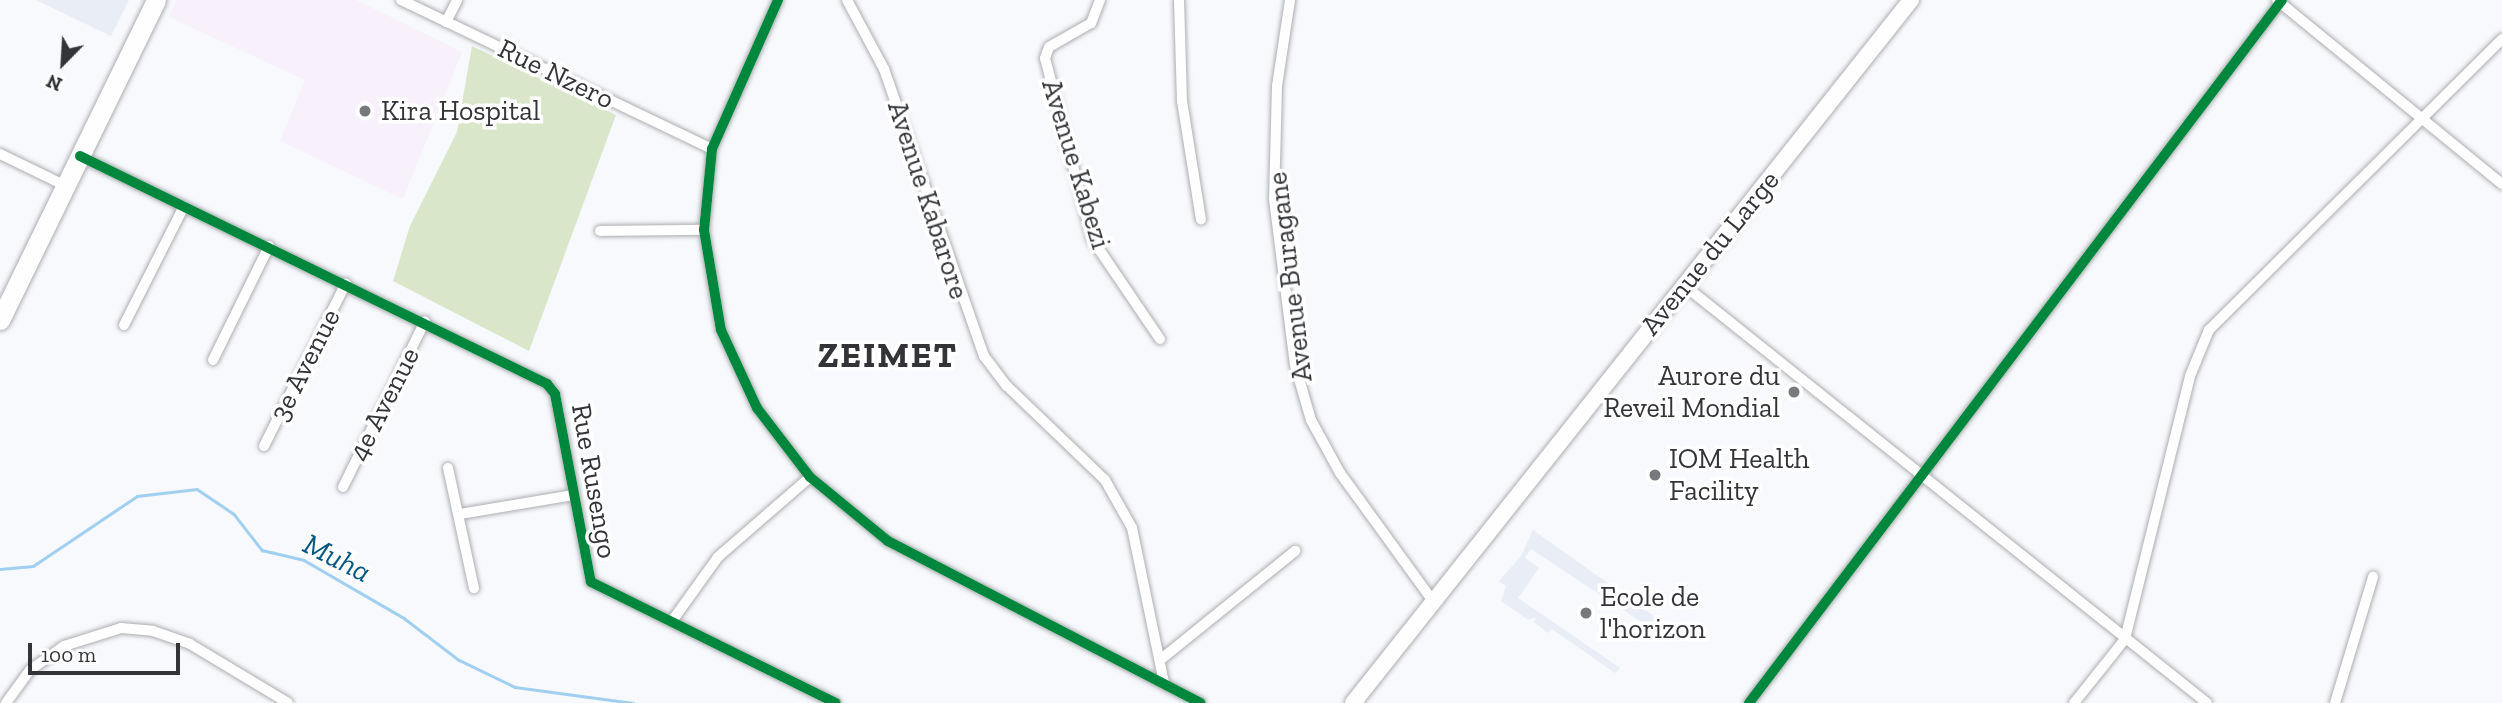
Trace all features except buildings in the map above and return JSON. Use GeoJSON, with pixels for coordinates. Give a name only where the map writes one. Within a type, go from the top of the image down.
{"type":"FeatureCollection","features":[{"type":"Feature","properties":{"kind":"highway"},"geometry":{"type":"LineString","coordinates":[[0,320],[156,0]]}},
{"type":"Feature","properties":{"kind":"main road","name":"Avenue du Large"},"geometry":{"type":"LineString","coordinates":[[1353,703],[1910,0]]}},
{"type":"Feature","properties":{"kind":"street","name":"Rue Nzero"},"geometry":{"type":"LineString","coordinates":[[401,0],[712,149]]}},
{"type":"Feature","properties":{"kind":"street"},"geometry":{"type":"LineString","coordinates":[[446,22],[457,0]]}},
{"type":"Feature","properties":{"kind":"street"},"geometry":{"type":"LineString","coordinates":[[778,0],[712,149],[704,230],[721,330],[736,370],[757,408],[810,477],[888,541],[1200,703]]}},
{"type":"Feature","properties":{"kind":"street","name":"Avenue Kabarore"},"geometry":{"type":"LineString","coordinates":[[846,0],[884,69],[984,356],[1122,505],[1139,552],[1164,683]]}},
{"type":"Feature","properties":{"kind":"street","name":"Avenue Kabezi"},"geometry":{"type":"LineString","coordinates":[[1100,0],[1091,23],[1049,47],[1045,58],[1092,239],[1160,339]]}},
{"type":"Feature","properties":{"kind":"street"},"geometry":{"type":"LineString","coordinates":[[1179,0],[1182,101],[1201,219]]}},
{"type":"Feature","properties":{"kind":"street","name":"Avenue Buragane"},"geometry":{"type":"LineString","coordinates":[[1290,0],[1277,86],[1274,200],[1295,365],[1311,420],[1340,473],[1433,601]]}},
{"type":"Feature","properties":{"kind":"street"},"geometry":{"type":"LineString","coordinates":[[1749,703],[2280,1],[2502,184]]}},
{"type":"Feature","properties":{"kind":"street"},"geometry":{"type":"LineString","coordinates":[[2074,703],[2125,639],[2187,387],[2208,331],[2420,117],[2502,39]]}},
{"type":"Feature","properties":{"kind":"street"},"geometry":{"type":"LineString","coordinates":[[0,154],[66,186]]}},
{"type":"Feature","properties":{"kind":"street","name":"Rue Rusengo"},"geometry":{"type":"LineString","coordinates":[[80,156],[425,321],[547,384],[555,394],[591,582],[836,703]]}},
{"type":"Feature","properties":{"kind":"street"},"geometry":{"type":"LineString","coordinates":[[124,325],[184,206]]}},
{"type":"Feature","properties":{"kind":"street"},"geometry":{"type":"LineString","coordinates":[[600,231],[704,230]]}},
{"type":"Feature","properties":{"kind":"street"},"geometry":{"type":"LineString","coordinates":[[213,360],[269,246]]}},
{"type":"Feature","properties":{"kind":"street","name":"3e Avenue"},"geometry":{"type":"LineString","coordinates":[[264,446],[346,283]]}},
{"type":"Feature","properties":{"kind":"street"},"geometry":{"type":"LineString","coordinates":[[1685,286],[2207,703]]}},
{"type":"Feature","properties":{"kind":"street","name":"4e Avenue"},"geometry":{"type":"LineString","coordinates":[[342,487],[425,321]]}},
{"type":"Feature","properties":{"kind":"street"},"geometry":{"type":"LineString","coordinates":[[449,468],[474,588]]}},
{"type":"Feature","properties":{"kind":"street"},"geometry":{"type":"LineString","coordinates":[[672,621],[718,557],[810,477]]}},
{"type":"Feature","properties":{"kind":"street"},"geometry":{"type":"LineString","coordinates":[[460,514],[573,495]]}},
{"type":"Feature","properties":{"kind":"street"},"geometry":{"type":"LineString","coordinates":[[1160,660],[1295,551]]}},
{"type":"Feature","properties":{"kind":"street"},"geometry":{"type":"LineString","coordinates":[[2335,703],[2373,578]]}},
{"type":"Feature","properties":{"kind":"street"},"geometry":{"type":"LineString","coordinates":[[6,703],[30,670],[64,646],[121,628],[153,631],[190,644],[288,703]]}},
{"type":"Feature","properties":{"kind":"shaded area"},"geometry":{"type":"Polygon","coordinates":[[[36,0],[129,0],[111,36],[36,0]]]}},
{"type":"Feature","properties":{"kind":"shaded area","name":"Kira Hospital"},"geometry":{"type":"Polygon","coordinates":[[[177,0],[356,0],[462,52],[403,199],[280,141],[305,80],[169,17],[177,0]]]}},
{"type":"Feature","properties":{"kind":"shaded area"},"geometry":{"type":"Polygon","coordinates":[[[1533,530],[1671,628],[1664,637],[1531,549],[1525,558],[1539,568],[1518,598],[1620,668],[1615,673],[1552,629],[1548,633],[1534,622],[1536,617],[1528,620],[1501,601],[1506,586],[1499,581],[1521,556],[1533,530]]]}},
{"type":"Feature","properties":{"kind":"green space"},"geometry":{"type":"Polygon","coordinates":[[[472,46],[616,115],[529,351],[393,281],[410,226],[457,132],[472,46]]]}},
{"type":"Feature","properties":{"kind":"waterway","name":"Muha"},"geometry":{"type":"LineString","coordinates":[[0,569],[33,566],[137,496],[197,489],[234,514],[262,550],[304,560],[404,618],[459,660],[515,687],[633,703]]}},
{"type":"Feature","properties":{"kind":"cycle path"},"geometry":{"type":"LineString","coordinates":[[778,0],[712,149],[704,230],[721,330],[757,408],[810,477],[888,541],[1200,703]]}},
{"type":"Feature","properties":{"kind":"cycle path"},"geometry":{"type":"LineString","coordinates":[[1749,703],[2282,0]]}},
{"type":"Feature","properties":{"kind":"cycle path"},"geometry":{"type":"LineString","coordinates":[[80,156],[547,384],[555,394],[591,582],[836,703]]}},
{"type":"Feature","properties":{"kind":"place","name":"Kira Hospital"},"geometry":{"type":"Point","coordinates":[365,111]}},
{"type":"Feature","properties":{"kind":"place","name":"Aurore du Reveil Mondial"},"geometry":{"type":"Point","coordinates":[1794,392]}},
{"type":"Feature","properties":{"kind":"place","name":"IOM Health Facility"},"geometry":{"type":"Point","coordinates":[1655,475]}},
{"type":"Feature","properties":{"kind":"place","name":"Ecole de l'horizon"},"geometry":{"type":"Point","coordinates":[1586,613]}},
{"type":"Feature","properties":{"kind":"district","name":"ZEIMET"},"geometry":{"type":"Point","coordinates":[888,355]}}]}
